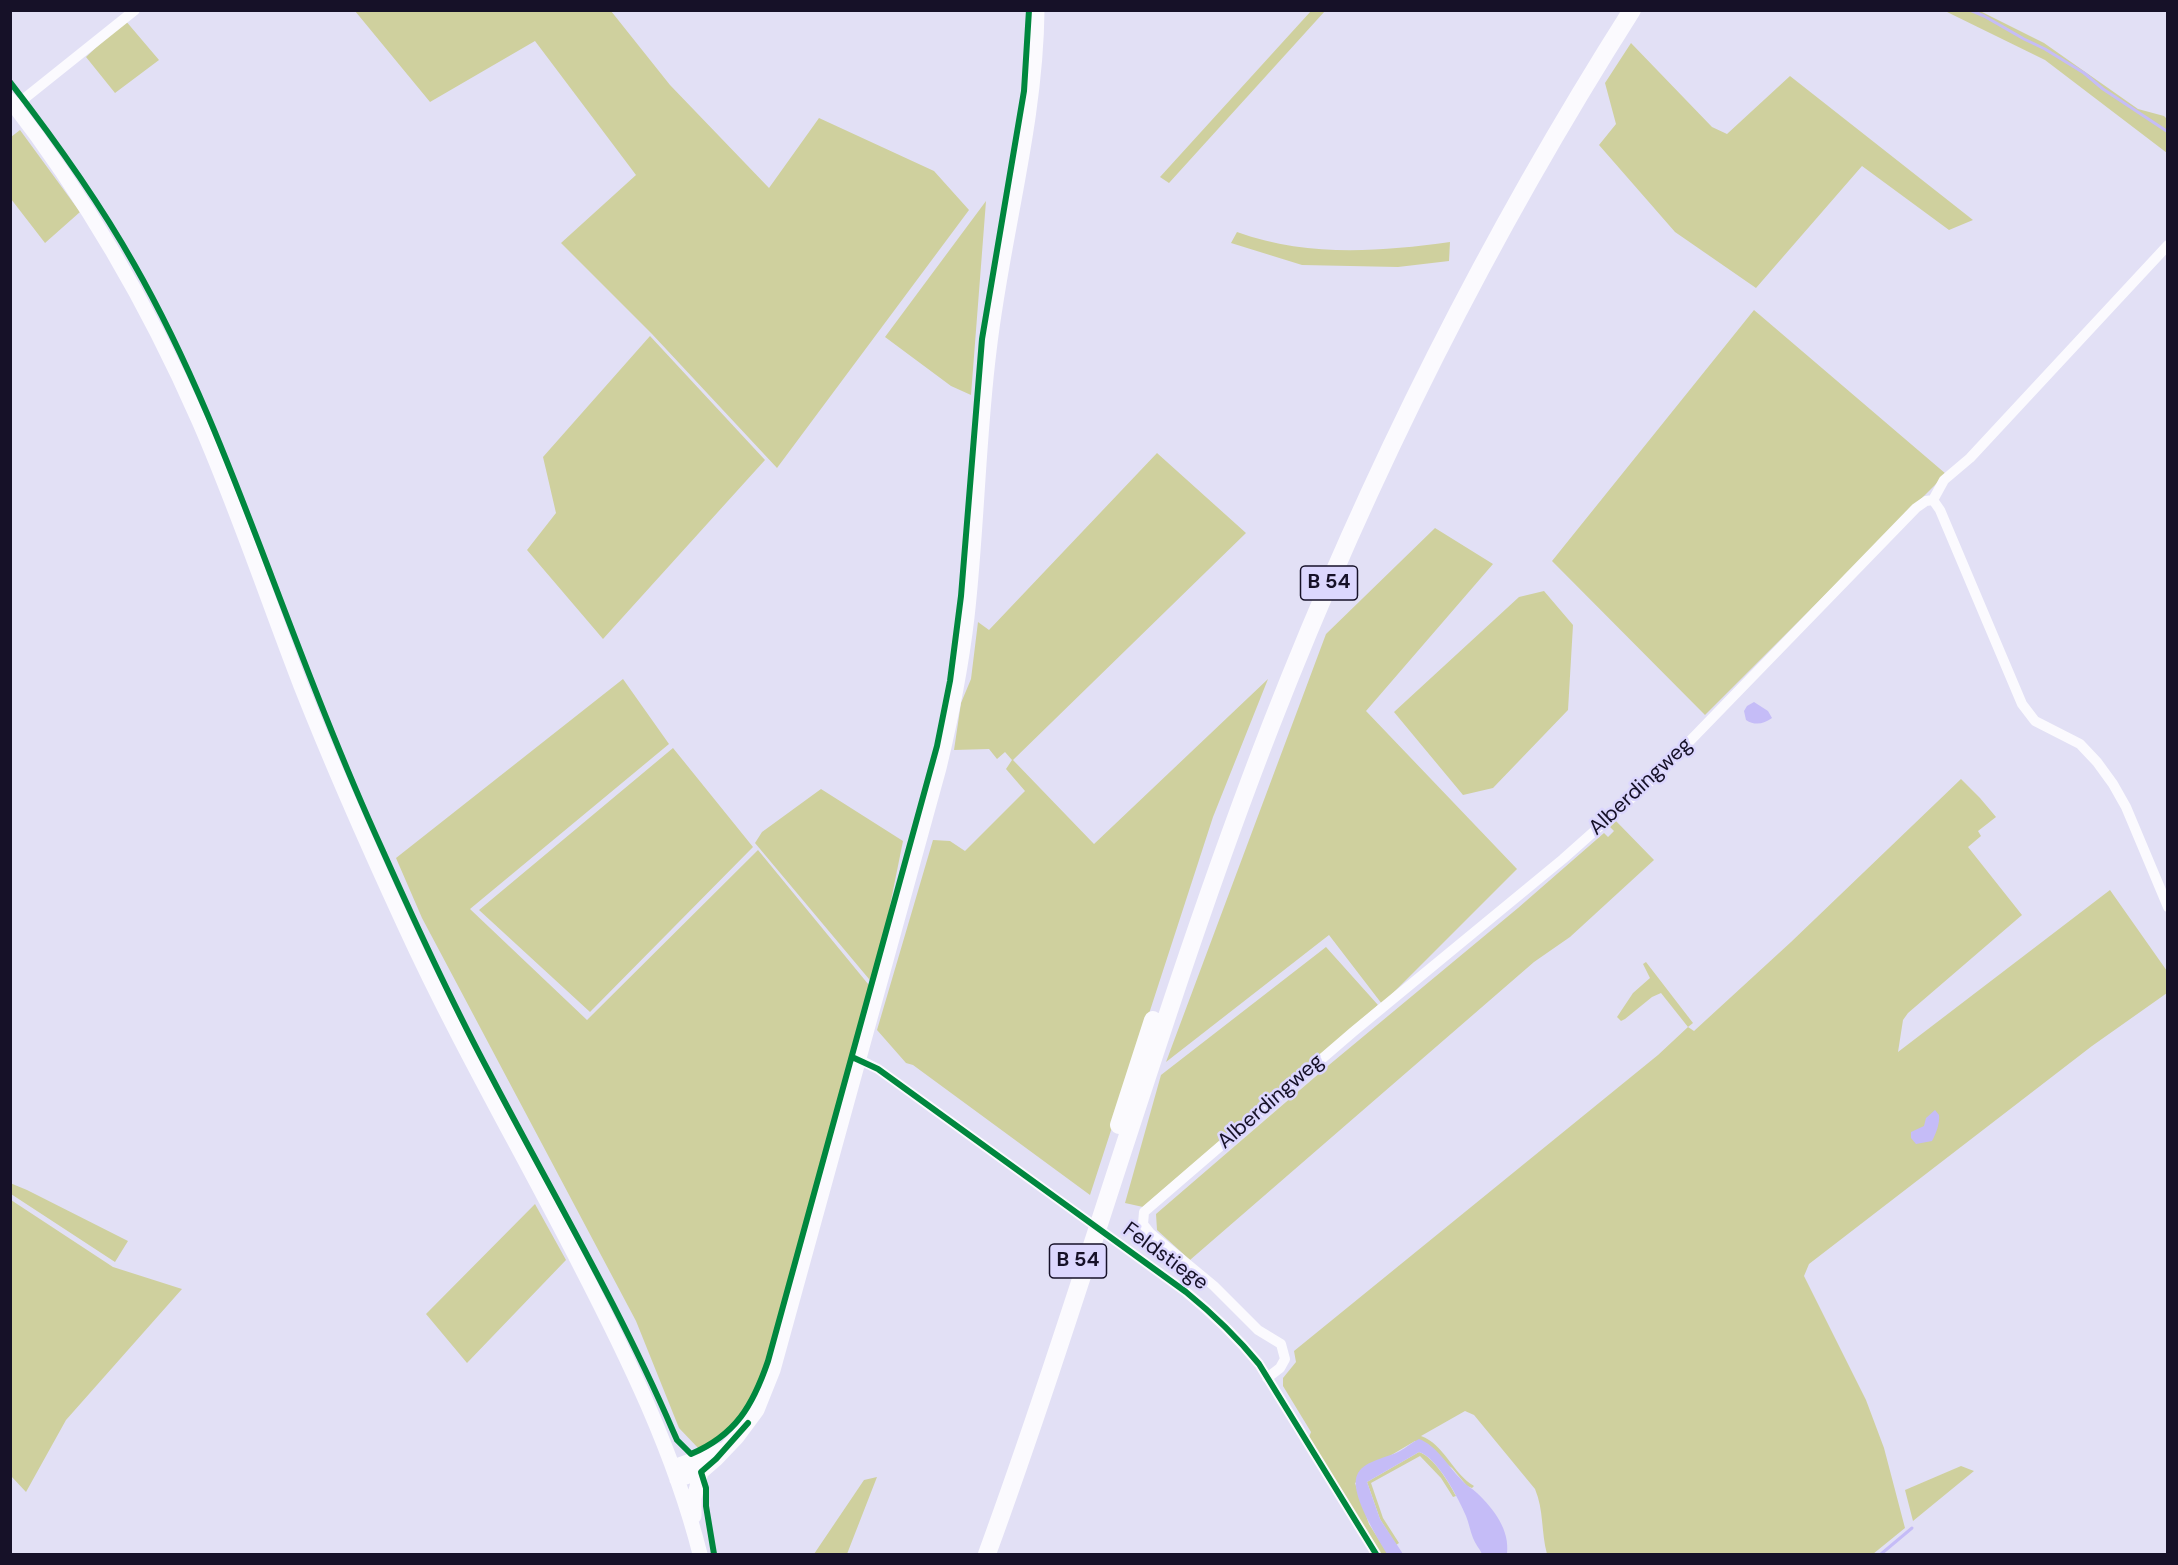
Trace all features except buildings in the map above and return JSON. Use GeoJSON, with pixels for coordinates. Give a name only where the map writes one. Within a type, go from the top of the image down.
{"type":"FeatureCollection","features":[{"type":"Feature","properties":{"kind":"highway","name":"B 54"},"geometry":{"type":"LineString","coordinates":[[979,1554],[1053,1341],[1098,1201],[1132,1082],[1223,822],[1300,623],[1378,449],[1452,301],[1535,150],[1619,10]]}},
{"type":"Feature","properties":{"kind":"highway","name":"B 54"},"geometry":{"type":"LineString","coordinates":[[987,1554],[1033,1425],[1215,875],[1308,632],[1381,469],[1456,315],[1521,195],[1632,10]]}},
{"type":"Feature","properties":{"kind":"main road"},"geometry":{"type":"LineString","coordinates":[[696,1539],[694,1498],[701,1472],[742,1432],[757,1410],[773,1370],[932,798],[954,701],[967,616],[988,351],[1031,93],[1037,10]]}},
{"type":"Feature","properties":{"kind":"main road"},"geometry":{"type":"LineString","coordinates":[[13,103],[91,215],[130,280],[167,352],[216,463],[341,783],[443,1006],[612,1325],[675,1473],[700,1554]]}},
{"type":"Feature","properties":{"kind":"main road"},"geometry":{"type":"LineString","coordinates":[[675,1473],[724,1449]]}},
{"type":"Feature","properties":{"kind":"main road"},"geometry":{"type":"LineString","coordinates":[[675,1473],[701,1472]]}},
{"type":"Feature","properties":{"kind":"street"},"geometry":{"type":"LineString","coordinates":[[13,103],[135,10]]}},
{"type":"Feature","properties":{"kind":"street"},"geometry":{"type":"LineString","coordinates":[[2168,245],[1970,458],[1950,473],[1933,500],[1940,510],[2022,704],[2035,721],[2080,744],[2109,778],[2126,807],[2168,907]]}},
{"type":"Feature","properties":{"kind":"street","name":"Alberdingweg"},"geometry":{"type":"LineString","coordinates":[[1267,1378],[1280,1368],[1285,1359],[1281,1344],[1258,1330],[1214,1286],[1150,1233],[1143,1224],[1143,1212],[1637,794],[1710,723],[1916,508],[1926,501],[1933,500]]}},
{"type":"Feature","properties":{"kind":"street","name":"Feldstiege"},"geometry":{"type":"LineString","coordinates":[[860,1060],[878,1069],[1210,1311],[1243,1345],[1267,1378],[1376,1554]]}},
{"type":"Feature","properties":{"kind":"green space"},"geometry":{"type":"Polygon","coordinates":[[[355,11],[611,11],[670,85],[769,188],[819,118],[934,171],[969,210],[777,468],[652,334],[561,243],[636,175],[535,41],[430,102],[355,11]]]}},
{"type":"Feature","properties":{"kind":"green space"},"geometry":{"type":"Polygon","coordinates":[[[1311,11],[1325,11],[1169,183],[1160,177],[1311,11]]]}},
{"type":"Feature","properties":{"kind":"green space"},"geometry":{"type":"Polygon","coordinates":[[[1945,11],[1980,11],[2044,43],[2138,109],[2164,116],[2167,119],[2167,153],[2045,60],[1945,11]]]}},
{"type":"Feature","properties":{"kind":"green space"},"geometry":{"type":"Polygon","coordinates":[[[125,20],[159,60],[115,93],[86,57],[125,20]]]}},
{"type":"Feature","properties":{"kind":"green space"},"geometry":{"type":"Polygon","coordinates":[[[1631,43],[1712,127],[1727,134],[1790,76],[1973,220],[1949,230],[1862,166],[1756,288],[1675,232],[1599,145],[1616,124],[1605,83],[1631,43]]]}},
{"type":"Feature","properties":{"kind":"green space"},"geometry":{"type":"Polygon","coordinates":[[[20,130],[80,212],[45,243],[11,199],[11,137],[20,130]]]}},
{"type":"Feature","properties":{"kind":"green space"},"geometry":{"type":"Polygon","coordinates":[[[986,201],[971,395],[951,386],[885,337],[986,201]]]}},
{"type":"Feature","properties":{"kind":"green space"},"geometry":{"type":"Polygon","coordinates":[[[1237,232],[1290,246],[1316,249],[1369,250],[1450,242],[1449,261],[1398,267],[1302,265],[1231,243],[1237,232]]]}},
{"type":"Feature","properties":{"kind":"green space"},"geometry":{"type":"Polygon","coordinates":[[[1754,310],[1946,474],[1705,715],[1552,561],[1754,310]]]}},
{"type":"Feature","properties":{"kind":"green space"},"geometry":{"type":"Polygon","coordinates":[[[650,336],[765,460],[603,639],[527,550],[556,513],[543,457],[650,336]]]}},
{"type":"Feature","properties":{"kind":"green space"},"geometry":{"type":"Polygon","coordinates":[[[1157,453],[1246,533],[1013,760],[1094,844],[1268,679],[1213,817],[1090,1195],[913,1065],[906,1063],[877,1030],[933,840],[950,841],[965,851],[1025,791],[1006,769],[1012,760],[1005,752],[997,759],[989,749],[954,750],[961,703],[971,679],[978,622],[989,630],[1157,453]]]}},
{"type":"Feature","properties":{"kind":"green space"},"geometry":{"type":"Polygon","coordinates":[[[1435,528],[1493,564],[1366,711],[1517,869],[1382,1004],[1329,935],[1166,1062],[1326,634],[1435,528]]]}},
{"type":"Feature","properties":{"kind":"green space"},"geometry":{"type":"Polygon","coordinates":[[[1544,591],[1573,625],[1568,710],[1493,788],[1463,795],[1394,712],[1519,597],[1544,591]]]}},
{"type":"Feature","properties":{"kind":"green space"},"geometry":{"type":"Polygon","coordinates":[[[623,679],[669,744],[470,909],[587,1020],[758,850],[873,990],[773,1340],[760,1377],[750,1400],[735,1421],[720,1435],[699,1449],[679,1428],[636,1321],[422,918],[396,858],[623,679]]]}},
{"type":"Feature","properties":{"kind":"green space"},"geometry":{"type":"Polygon","coordinates":[[[673,748],[753,847],[590,1012],[479,910],[673,748]]]}},
{"type":"Feature","properties":{"kind":"green space"},"geometry":{"type":"Polygon","coordinates":[[[1961,779],[1996,817],[1978,831],[1981,836],[1968,847],[2022,915],[1908,1013],[1903,1020],[1898,1052],[2110,890],[2167,971],[2167,993],[2092,1046],[1809,1264],[1804,1276],[1866,1400],[1884,1448],[1905,1528],[1873,1554],[1547,1554],[1540,1505],[1535,1489],[1474,1415],[1465,1411],[1421,1436],[1442,1452],[1460,1474],[1474,1486],[1472,1488],[1467,1486],[1452,1468],[1415,1441],[1388,1457],[1355,1483],[1369,1524],[1388,1554],[1379,1554],[1309,1437],[1311,1432],[1283,1386],[1283,1378],[1296,1362],[1294,1351],[1658,1055],[1688,1027],[1694,1031],[1791,942],[1961,779]]]}},
{"type":"Feature","properties":{"kind":"green space"},"geometry":{"type":"Polygon","coordinates":[[[821,789],[903,841],[874,985],[755,843],[762,832],[821,789]]]}},
{"type":"Feature","properties":{"kind":"green space"},"geometry":{"type":"Polygon","coordinates":[[[1616,821],[1654,860],[1570,937],[1534,962],[1190,1260],[1157,1230],[1156,1214],[1604,833],[1608,837],[1614,831],[1610,827],[1616,821]]]}},
{"type":"Feature","properties":{"kind":"green space"},"geometry":{"type":"Polygon","coordinates":[[[1326,947],[1378,1005],[1143,1207],[1125,1203],[1161,1075],[1326,947]]]}},
{"type":"Feature","properties":{"kind":"green space"},"geometry":{"type":"Polygon","coordinates":[[[1646,962],[1693,1023],[1688,1027],[1661,993],[1652,997],[1625,1019],[1621,1021],[1617,1017],[1633,993],[1650,978],[1643,964],[1646,962]]]}},
{"type":"Feature","properties":{"kind":"green space"},"geometry":{"type":"Polygon","coordinates":[[[10,1183],[128,1241],[115,1262],[11,1194],[10,1183]]]}},
{"type":"Feature","properties":{"kind":"green space"},"geometry":{"type":"Polygon","coordinates":[[[11,1200],[113,1267],[182,1289],[66,1420],[26,1492],[11,1476],[11,1200]]]}},
{"type":"Feature","properties":{"kind":"green space"},"geometry":{"type":"Polygon","coordinates":[[[535,1204],[566,1260],[467,1363],[426,1314],[535,1204]]]}},
{"type":"Feature","properties":{"kind":"green space"},"geometry":{"type":"Polygon","coordinates":[[[1419,1452],[1430,1459],[1456,1496],[1453,1497],[1441,1478],[1420,1456],[1371,1483],[1383,1518],[1399,1543],[1396,1545],[1380,1519],[1367,1482],[1419,1452]]]}},
{"type":"Feature","properties":{"kind":"green space"},"geometry":{"type":"Polygon","coordinates":[[[1961,1466],[1974,1471],[1913,1521],[1905,1490],[1961,1466]]]}},
{"type":"Feature","properties":{"kind":"green space"},"geometry":{"type":"Polygon","coordinates":[[[877,1477],[847,1554],[814,1554],[864,1480],[877,1477]]]}},
{"type":"Feature","properties":{"kind":"shaded area"},"geometry":{"type":"Polygon","coordinates":[[[1754,702],[1768,711],[1772,718],[1759,724],[1746,720],[1744,711],[1754,702]]]}},
{"type":"Feature","properties":{"kind":"shaded area"},"geometry":{"type":"Polygon","coordinates":[[[1935,1110],[1939,1115],[1939,1121],[1932,1141],[1916,1144],[1911,1138],[1911,1132],[1924,1126],[1926,1118],[1935,1110]]]}},
{"type":"Feature","properties":{"kind":"shaded area"},"geometry":{"type":"Polygon","coordinates":[[[1419,1439],[1436,1451],[1495,1513],[1506,1537],[1507,1554],[1482,1554],[1474,1540],[1463,1509],[1447,1480],[1426,1455],[1419,1452],[1367,1482],[1380,1519],[1403,1554],[1387,1554],[1360,1502],[1356,1481],[1358,1473],[1366,1465],[1400,1451],[1419,1439]]]}},
{"type":"Feature","properties":{"kind":"waterway"},"geometry":{"type":"LineString","coordinates":[[1970,10],[2045,49],[2084,73],[2103,89],[2168,132]]}},
{"type":"Feature","properties":{"kind":"waterway"},"geometry":{"type":"LineString","coordinates":[[1881,1554],[1912,1528]]}},
{"type":"Feature","properties":{"kind":"cycle path"},"geometry":{"type":"LineString","coordinates":[[10,82],[60,148],[106,217],[134,264],[173,339],[225,456],[352,781],[421,934],[476,1046],[631,1340],[677,1440],[691,1454],[720,1438],[741,1417],[756,1391],[768,1361],[937,746],[950,681],[961,596],[982,339],[1024,91],[1029,10]]}},
{"type":"Feature","properties":{"kind":"cycle path"},"geometry":{"type":"LineString","coordinates":[[852,1057],[878,1069],[1186,1292],[1215,1317],[1259,1364],[1376,1554]]}},
{"type":"Feature","properties":{"kind":"cycle path"},"geometry":{"type":"LineString","coordinates":[[714,1554],[706,1506],[706,1488],[701,1472],[716,1459],[748,1423]]}}]}
